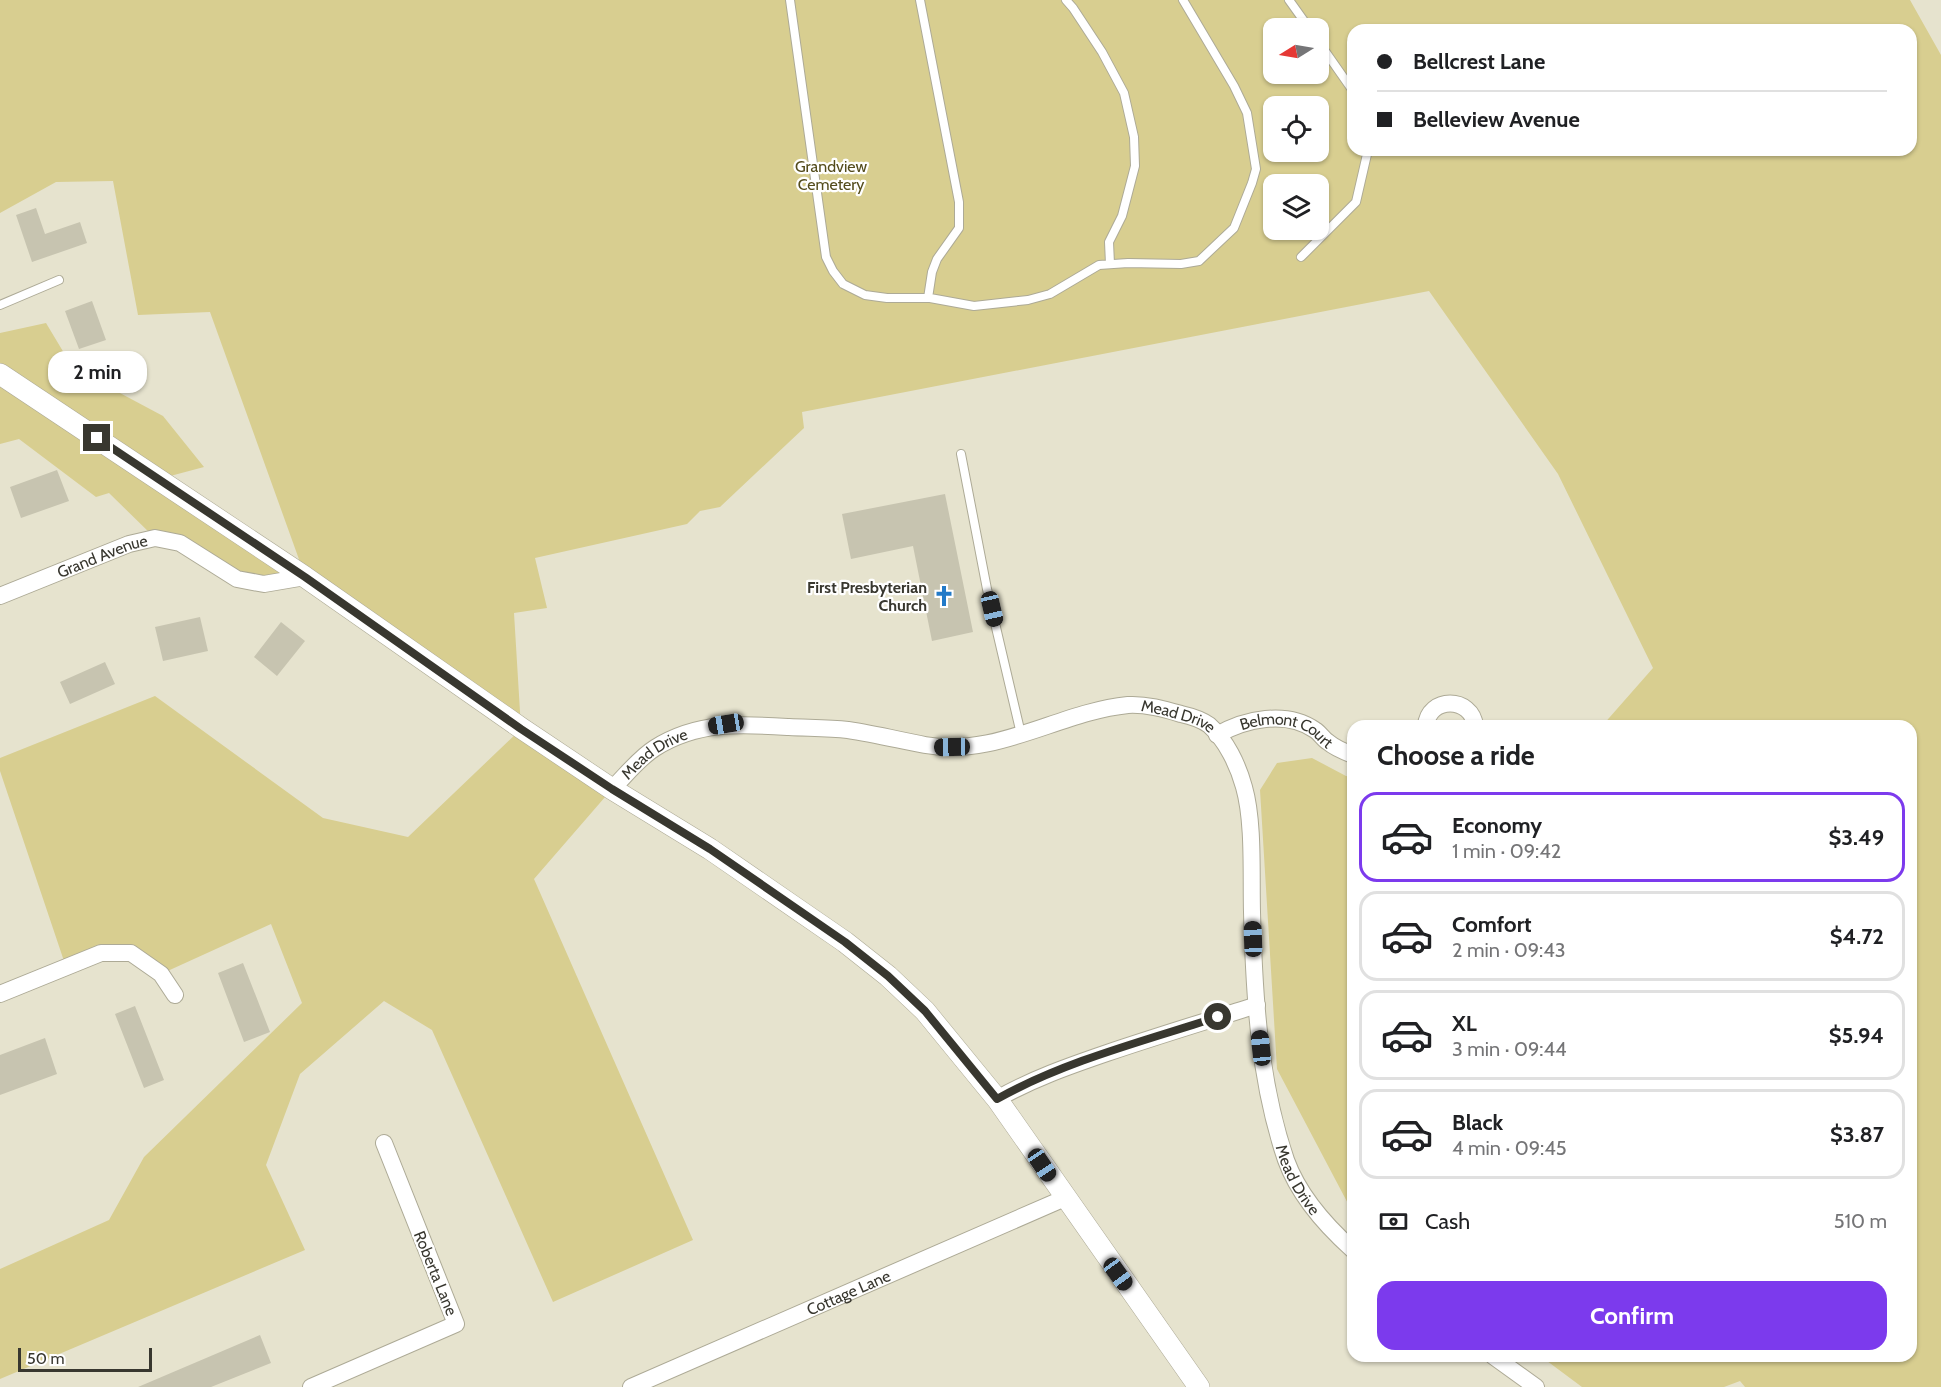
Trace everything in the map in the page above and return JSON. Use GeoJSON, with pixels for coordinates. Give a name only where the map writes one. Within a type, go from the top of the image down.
{"type":"FeatureCollection","features":[{"type":"Feature","properties":{"kind":"street"},"geometry":{"type":"LineString","coordinates":[[0,374],[305,577],[521,729],[612,789],[710,849],[845,942],[888,976],[925,1011],[997,1099],[1199,1387]]}},
{"type":"Feature","properties":{"kind":"street","name":"Grand Avenue"},"geometry":{"type":"LineString","coordinates":[[0,596],[129,544],[155,538],[180,543],[237,579],[264,584],[305,577]]}},
{"type":"Feature","properties":{"kind":"street"},"geometry":{"type":"LineString","coordinates":[[1428,720],[1431,711],[1451,702],[1461,705],[1470,712],[1473,720]]}},
{"type":"Feature","properties":{"kind":"street","name":"Mead Drive"},"geometry":{"type":"LineString","coordinates":[[612,789],[653,749],[676,737],[726,724],[848,730],[938,747],[966,747],[1001,740],[1104,710],[1131,705],[1153,707],[1185,715],[1207,724],[1227,748],[1245,789],[1249,814],[1253,960],[1261,1048],[1272,1107],[1286,1161],[1298,1186],[1314,1210],[1347,1244]]}},
{"type":"Feature","properties":{"kind":"street","name":"Belmont Court"},"geometry":{"type":"LineString","coordinates":[[1217,735],[1232,727],[1250,722],[1287,719],[1314,730],[1329,743],[1347,752]]}},
{"type":"Feature","properties":{"kind":"street"},"geometry":{"type":"LineString","coordinates":[[0,994],[101,953],[131,953],[161,974],[175,995]]}},
{"type":"Feature","properties":{"kind":"street"},"geometry":{"type":"LineString","coordinates":[[997,1099],[1053,1072],[1257,1005]]}},
{"type":"Feature","properties":{"kind":"street","name":"Roberta Lane"},"geometry":{"type":"LineString","coordinates":[[311,1387],[456,1324],[384,1143]]}},
{"type":"Feature","properties":{"kind":"street","name":"Cottage Lane"},"geometry":{"type":"LineString","coordinates":[[631,1387],[1065,1198]]}},
{"type":"Feature","properties":{"kind":"street"},"geometry":{"type":"LineString","coordinates":[[1501,1362],[1536,1387]]}},
{"type":"Feature","properties":{"kind":"lane"},"geometry":{"type":"LineString","coordinates":[[790,0],[826,257],[833,271],[843,284],[865,295],[887,298],[928,298],[974,306],[1028,300],[1050,294],[1099,265],[1128,262],[1180,264],[1198,261],[1234,228],[1256,169],[1247,113],[1234,86],[1183,0]]}},
{"type":"Feature","properties":{"kind":"lane"},"geometry":{"type":"LineString","coordinates":[[920,0],[959,202],[959,228],[932,272],[928,298]]}},
{"type":"Feature","properties":{"kind":"lane"},"geometry":{"type":"LineString","coordinates":[[1066,0],[1102,52],[1124,93],[1134,137],[1135,166],[1122,216],[1109,242],[1110,264]]}},
{"type":"Feature","properties":{"kind":"lane"},"geometry":{"type":"LineString","coordinates":[[1289,0],[1302,18]]}},
{"type":"Feature","properties":{"kind":"lane"},"geometry":{"type":"LineString","coordinates":[[1329,56],[1347,81]]}},
{"type":"Feature","properties":{"kind":"lane"},"geometry":{"type":"LineString","coordinates":[[1301,257],[1356,202],[1368,156]]}},
{"type":"Feature","properties":{"kind":"lane"},"geometry":{"type":"LineString","coordinates":[[0,305],[59,280]]}},
{"type":"Feature","properties":{"kind":"lane"},"geometry":{"type":"LineString","coordinates":[[961,454],[987,588],[1021,734]]}},
{"type":"Feature","properties":{"kind":"green space","name":"Grandview Cemetery"},"geometry":{"type":"Polygon","coordinates":[[[0,0],[1910,0],[1941,55],[1941,1387],[1745,1387],[1740,1381],[1724,1387],[1582,1387],[1548,1362],[1917,1362],[1917,720],[1607,720],[1653,668],[1558,474],[1429,291],[802,412],[804,428],[720,507],[700,511],[687,524],[535,558],[547,608],[514,613],[521,728],[612,789],[534,879],[693,1240],[553,1302],[432,1030],[384,1001],[300,1074],[266,1165],[305,1250],[0,1379],[0,1269],[109,1220],[144,1157],[302,1003],[271,924],[161,974],[131,953],[66,967],[0,771],[0,758],[155,696],[323,818],[408,837],[521,729],[305,577],[264,584],[155,538],[109,493],[96,497],[19,439],[0,444],[0,333],[46,323],[73,368],[163,416],[204,467],[159,479],[305,576],[210,312],[138,315],[113,181],[56,182],[0,213],[0,0]]]}},
{"type":"Feature","properties":{"kind":"green space"},"geometry":{"type":"Polygon","coordinates":[[[1312,758],[1347,776],[1347,1202],[1277,1069],[1260,790],[1277,763],[1312,758]]]}},
{"type":"Feature","properties":{"kind":"building"},"geometry":{"type":"Polygon","coordinates":[[[36,208],[45,234],[80,222],[87,243],[32,262],[16,215],[36,208]]]}},
{"type":"Feature","properties":{"kind":"building"},"geometry":{"type":"Polygon","coordinates":[[[92,301],[106,340],[79,349],[65,311],[92,301]]]}},
{"type":"Feature","properties":{"kind":"building"},"geometry":{"type":"Polygon","coordinates":[[[57,470],[69,501],[21,518],[10,487],[57,470]]]}},
{"type":"Feature","properties":{"kind":"building","name":"First Presbyterian Church"},"geometry":{"type":"Polygon","coordinates":[[[945,494],[973,632],[932,641],[913,546],[851,559],[842,514],[945,494]]]}},
{"type":"Feature","properties":{"kind":"building"},"geometry":{"type":"Polygon","coordinates":[[[200,617],[208,651],[163,661],[155,627],[200,617]]]}},
{"type":"Feature","properties":{"kind":"building"},"geometry":{"type":"Polygon","coordinates":[[[281,622],[305,641],[277,676],[254,657],[281,622]]]}},
{"type":"Feature","properties":{"kind":"building"},"geometry":{"type":"Polygon","coordinates":[[[105,662],[115,684],[70,704],[60,682],[105,662]]]}},
{"type":"Feature","properties":{"kind":"building"},"geometry":{"type":"Polygon","coordinates":[[[243,963],[270,1032],[244,1042],[218,973],[243,963]]]}},
{"type":"Feature","properties":{"kind":"building"},"geometry":{"type":"Polygon","coordinates":[[[135,1006],[164,1080],[144,1088],[115,1014],[135,1006]]]}},
{"type":"Feature","properties":{"kind":"building"},"geometry":{"type":"Polygon","coordinates":[[[45,1038],[57,1074],[0,1095],[0,1055],[45,1038]]]}},
{"type":"Feature","properties":{"kind":"building"},"geometry":{"type":"Polygon","coordinates":[[[260,1335],[271,1363],[211,1387],[138,1387],[260,1335]]]}},
{"type":"Feature","properties":{"kind":"place","name":"First Presbyterian Church"},"geometry":{"type":"Point","coordinates":[944,596]}},
{"type":"Feature","properties":{"kind":"route"},"geometry":{"type":"LineString","coordinates":[[97,438],[305,577],[521,729],[612,789],[710,849],[845,942],[888,976],[925,1011],[997,1099],[1053,1072],[1218,1017]]}}]}
